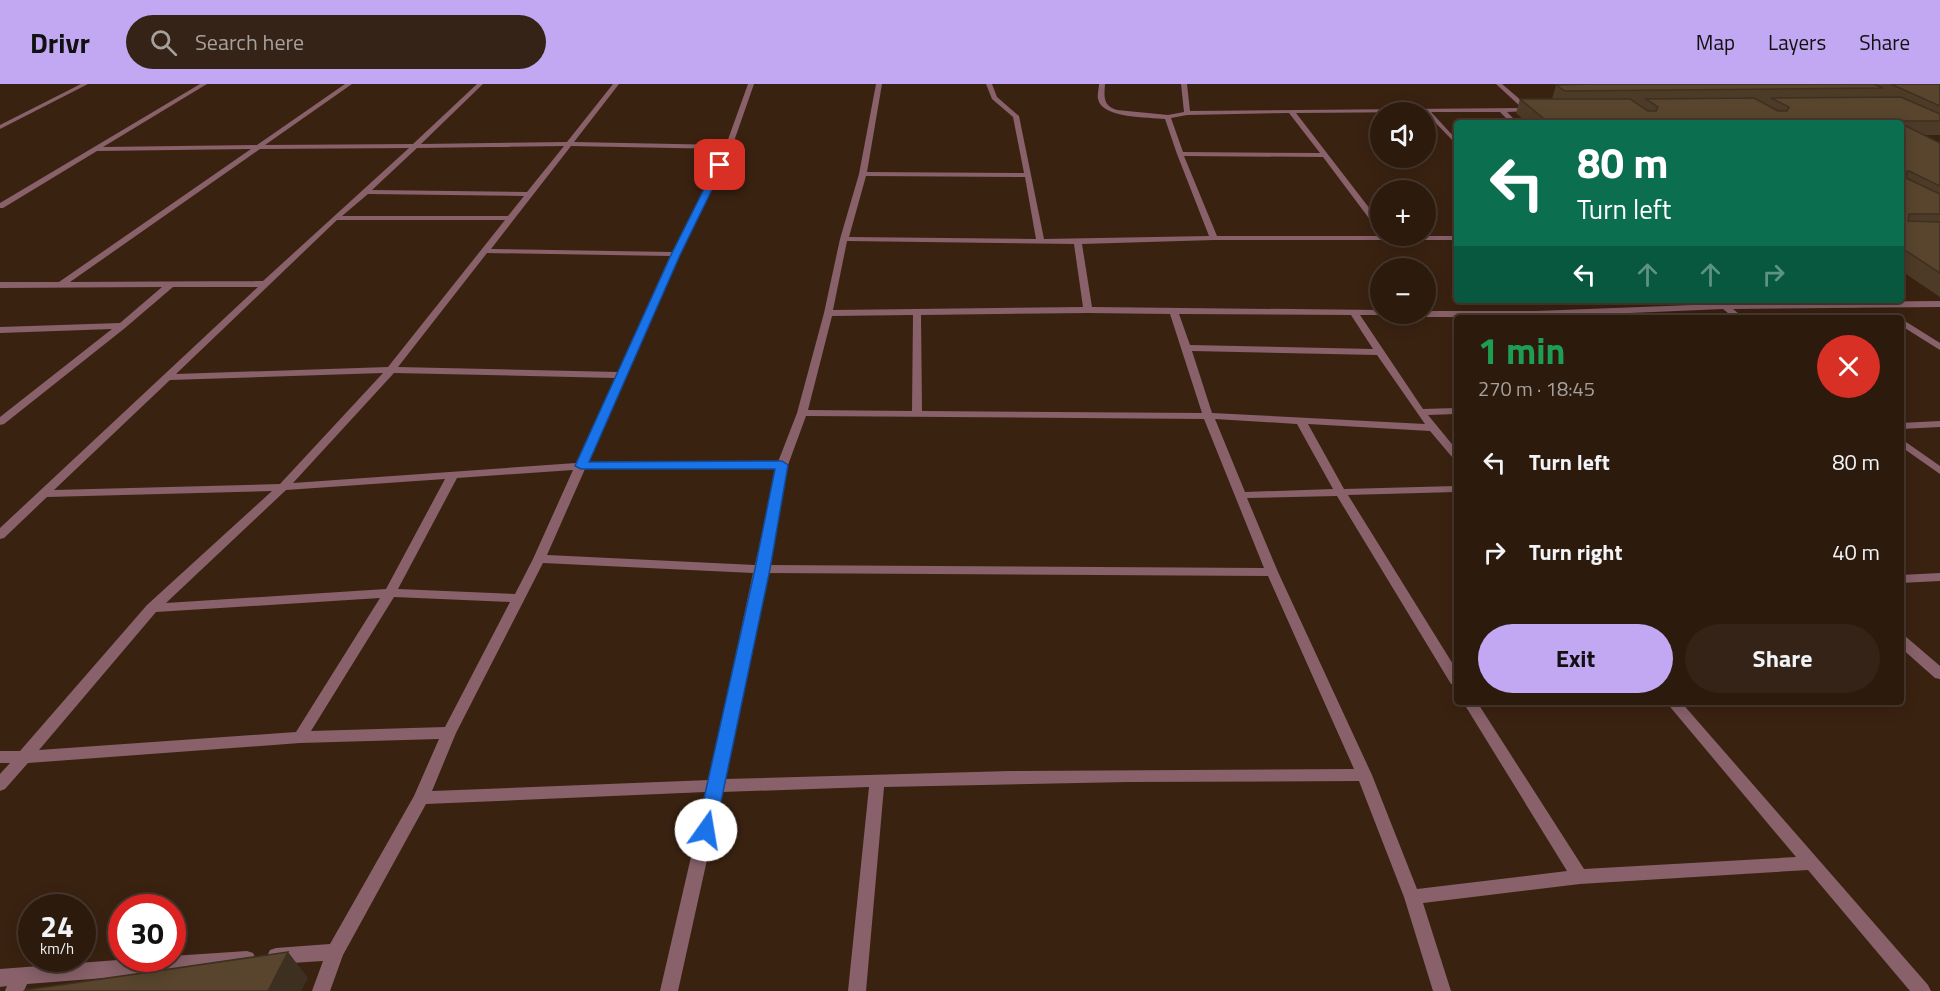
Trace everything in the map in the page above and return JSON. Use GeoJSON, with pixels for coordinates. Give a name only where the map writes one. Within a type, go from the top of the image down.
{"type":"FeatureCollection","features":[{"type":"Feature","properties":{"kind":"street"},"geometry":{"type":"LineString","coordinates":[[0,127],[86,84]]}},
{"type":"Feature","properties":{"kind":"street"},"geometry":{"type":"LineString","coordinates":[[0,206],[204,84]]}},
{"type":"Feature","properties":{"kind":"street"},"geometry":{"type":"LineString","coordinates":[[62,284],[349,84]]}},
{"type":"Feature","properties":{"kind":"street"},"geometry":{"type":"LineString","coordinates":[[0,535],[334,218],[366,192],[480,84]]}},
{"type":"Feature","properties":{"kind":"street"},"geometry":{"type":"LineString","coordinates":[[0,785],[152,608],[283,487],[391,370],[616,84]]}},
{"type":"Feature","properties":{"kind":"street"},"geometry":{"type":"LineString","coordinates":[[321,991],[335,952],[421,798],[449,733],[540,559],[675,255],[729,147],[751,84]]}},
{"type":"Feature","properties":{"kind":"street"},"geometry":{"type":"LineString","coordinates":[[669,991],[717,784],[782,465],[802,413],[828,313],[843,239],[863,174],[879,84]]}},
{"type":"Feature","properties":{"kind":"street"},"geometry":{"type":"LineString","coordinates":[[989,84],[994,98],[1016,116],[1041,242]]}},
{"type":"Feature","properties":{"kind":"street"},"geometry":{"type":"LineString","coordinates":[[1102,84],[1101,100],[1107,109],[1116,112],[1168,117],[1187,113],[1370,110]]}},
{"type":"Feature","properties":{"kind":"street"},"geometry":{"type":"LineString","coordinates":[[1184,84],[1187,113]]}},
{"type":"Feature","properties":{"kind":"street"},"geometry":{"type":"LineString","coordinates":[[1499,84],[1528,110]]}},
{"type":"Feature","properties":{"kind":"street"},"geometry":{"type":"LineString","coordinates":[[1436,110],[1539,110]]}},
{"type":"Feature","properties":{"kind":"street"},"geometry":{"type":"LineString","coordinates":[[1501,110],[1512,120]]}},
{"type":"Feature","properties":{"kind":"street"},"geometry":{"type":"LineString","coordinates":[[1291,111],[1370,214]]}},
{"type":"Feature","properties":{"kind":"street"},"geometry":{"type":"LineString","coordinates":[[1168,117],[1180,154],[1214,238]]}},
{"type":"Feature","properties":{"kind":"street"},"geometry":{"type":"LineString","coordinates":[[1436,121],[1454,140]]}},
{"type":"Feature","properties":{"kind":"street"},"geometry":{"type":"LineString","coordinates":[[97,149],[570,144],[729,147]]}},
{"type":"Feature","properties":{"kind":"street"},"geometry":{"type":"LineString","coordinates":[[1180,154],[1325,154]]}},
{"type":"Feature","properties":{"kind":"street"},"geometry":{"type":"LineString","coordinates":[[863,174],[1028,175]]}},
{"type":"Feature","properties":{"kind":"street"},"geometry":{"type":"LineString","coordinates":[[366,192],[531,194]]}},
{"type":"Feature","properties":{"kind":"street"},"geometry":{"type":"LineString","coordinates":[[334,218],[510,218]]}},
{"type":"Feature","properties":{"kind":"street"},"geometry":{"type":"LineString","coordinates":[[843,239],[1078,242],[1370,237]]}},
{"type":"Feature","properties":{"kind":"street"},"geometry":{"type":"LineString","coordinates":[[1436,238],[1454,238]]}},
{"type":"Feature","properties":{"kind":"street"},"geometry":{"type":"LineString","coordinates":[[1078,242],[1088,310]]}},
{"type":"Feature","properties":{"kind":"street"},"geometry":{"type":"LineString","coordinates":[[483,252],[675,255]]}},
{"type":"Feature","properties":{"kind":"street"},"geometry":{"type":"LineString","coordinates":[[3,287],[62,284],[266,284]]}},
{"type":"Feature","properties":{"kind":"street"},"geometry":{"type":"LineString","coordinates":[[0,422],[122,326],[171,284]]}},
{"type":"Feature","properties":{"kind":"street"},"geometry":{"type":"LineString","coordinates":[[1552,315],[1720,303],[1736,315]]}},
{"type":"Feature","properties":{"kind":"street"},"geometry":{"type":"LineString","coordinates":[[1874,303],[1892,315]]}},
{"type":"Feature","properties":{"kind":"street"},"geometry":{"type":"LineString","coordinates":[[1904,303],[1940,304]]}},
{"type":"Feature","properties":{"kind":"street"},"geometry":{"type":"LineString","coordinates":[[828,313],[1088,310],[1370,313]]}},
{"type":"Feature","properties":{"kind":"street"},"geometry":{"type":"LineString","coordinates":[[1174,310],[1208,416],[1272,572],[1364,776],[1412,897],[1442,991]]}},
{"type":"Feature","properties":{"kind":"street"},"geometry":{"type":"LineString","coordinates":[[917,313],[917,415]]}},
{"type":"Feature","properties":{"kind":"street"},"geometry":{"type":"LineString","coordinates":[[1354,313],[1377,352],[1432,428],[1454,453]]}},
{"type":"Feature","properties":{"kind":"street"},"geometry":{"type":"LineString","coordinates":[[1436,315],[1468,315]]}},
{"type":"Feature","properties":{"kind":"street"},"geometry":{"type":"LineString","coordinates":[[1904,324],[1940,347]]}},
{"type":"Feature","properties":{"kind":"street"},"geometry":{"type":"LineString","coordinates":[[0,330],[122,326]]}},
{"type":"Feature","properties":{"kind":"street"},"geometry":{"type":"LineString","coordinates":[[1186,348],[1377,352]]}},
{"type":"Feature","properties":{"kind":"street"},"geometry":{"type":"LineString","coordinates":[[169,377],[391,370],[622,375]]}},
{"type":"Feature","properties":{"kind":"street"},"geometry":{"type":"LineString","coordinates":[[1420,411],[1454,411]]}},
{"type":"Feature","properties":{"kind":"street"},"geometry":{"type":"LineString","coordinates":[[802,413],[1208,416],[1432,428]]}},
{"type":"Feature","properties":{"kind":"street"},"geometry":{"type":"LineString","coordinates":[[1300,422],[1454,677]]}},
{"type":"Feature","properties":{"kind":"street"},"geometry":{"type":"LineString","coordinates":[[1904,426],[1940,424]]}},
{"type":"Feature","properties":{"kind":"street"},"geometry":{"type":"LineString","coordinates":[[1904,444],[1940,471]]}},
{"type":"Feature","properties":{"kind":"street"},"geometry":{"type":"LineString","coordinates":[[43,494],[283,487],[581,466],[782,465]]}},
{"type":"Feature","properties":{"kind":"street"},"geometry":{"type":"LineString","coordinates":[[300,737],[390,593],[453,475]]}},
{"type":"Feature","properties":{"kind":"street"},"geometry":{"type":"LineString","coordinates":[[1242,495],[1454,489]]}},
{"type":"Feature","properties":{"kind":"street"},"geometry":{"type":"LineString","coordinates":[[540,559],[762,569],[1272,572]]}},
{"type":"Feature","properties":{"kind":"street"},"geometry":{"type":"LineString","coordinates":[[1904,579],[1940,577]]}},
{"type":"Feature","properties":{"kind":"street"},"geometry":{"type":"LineString","coordinates":[[152,608],[390,593],[518,598]]}},
{"type":"Feature","properties":{"kind":"street"},"geometry":{"type":"LineString","coordinates":[[1904,642],[1940,674]]}},
{"type":"Feature","properties":{"kind":"street"},"geometry":{"type":"LineString","coordinates":[[1472,705],[1580,877]]}},
{"type":"Feature","properties":{"kind":"street"},"geometry":{"type":"LineString","coordinates":[[1675,705],[1922,991]]}},
{"type":"Feature","properties":{"kind":"street"},"geometry":{"type":"LineString","coordinates":[[0,757],[23,758],[300,737],[449,733]]}},
{"type":"Feature","properties":{"kind":"street"},"geometry":{"type":"LineString","coordinates":[[421,798],[717,784],[1184,774],[1364,776]]}},
{"type":"Feature","properties":{"kind":"street"},"geometry":{"type":"LineString","coordinates":[[857,991],[877,782]]}},
{"type":"Feature","properties":{"kind":"street"},"geometry":{"type":"LineString","coordinates":[[1412,897],[1580,877],[1813,863]]}},
{"type":"Feature","properties":{"kind":"street"},"geometry":{"type":"LineString","coordinates":[[0,978],[18,984],[335,952]]}},
{"type":"Feature","properties":{"kind":"building"},"geometry":{"type":"Polygon","coordinates":[[[1874,84],[1883,88],[1565,91],[1556,85],[1874,84]]]}},
{"type":"Feature","properties":{"kind":"building"},"geometry":{"type":"Polygon","coordinates":[[[1891,84],[1940,84],[1940,106],[1891,84]]]}},
{"type":"Feature","properties":{"kind":"building"},"geometry":{"type":"Polygon","coordinates":[[[1901,97],[1940,114],[1940,121],[1545,120],[1520,99],[1630,99],[1648,111],[1656,111],[1658,107],[1646,99],[1754,98],[1778,111],[1787,111],[1789,107],[1771,98],[1901,97]]]}},
{"type":"Feature","properties":{"kind":"building"},"geometry":{"type":"Polygon","coordinates":[[[1904,125],[1940,143],[1940,186],[1909,171],[1907,171],[1906,178],[1940,194],[1940,214],[1909,214],[1908,221],[1940,222],[1940,273],[1904,250],[1904,125]]]}},
{"type":"Feature","properties":{"kind":"building"},"geometry":{"type":"Polygon","coordinates":[[[288,952],[268,991],[24,991],[150,972],[186,972],[186,967],[288,952]]]}},
{"type":"Feature","properties":{"kind":"route"},"geometry":{"type":"LineString","coordinates":[[706,830],[782,465],[581,466],[675,255],[720,165]]}}]}
